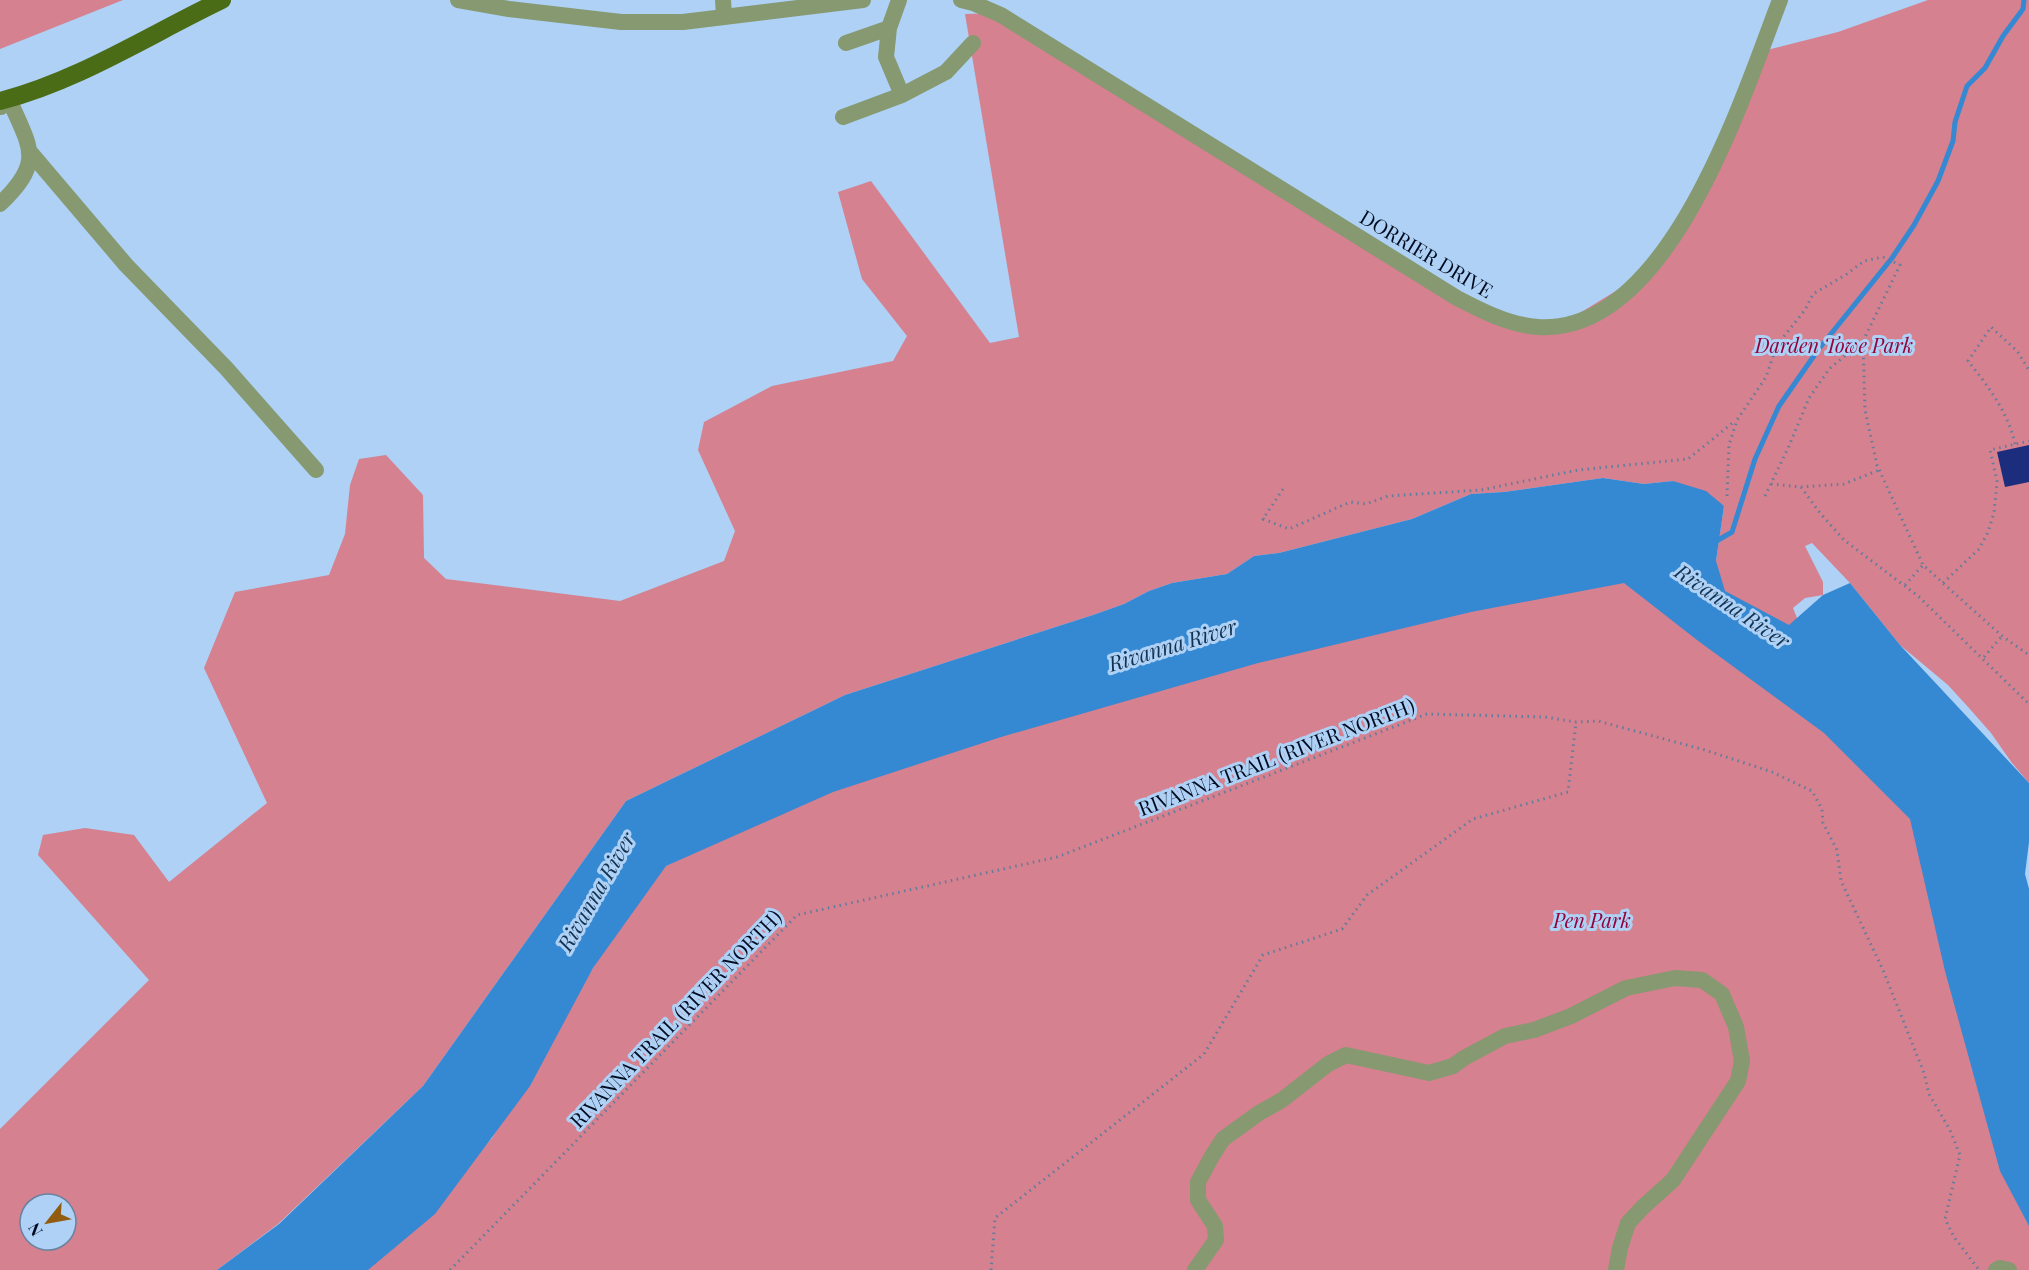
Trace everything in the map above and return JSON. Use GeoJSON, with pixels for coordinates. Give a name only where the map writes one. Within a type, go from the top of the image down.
{"type":"FeatureCollection","features":[{"type":"Feature","properties":{"kind":"main road"},"geometry":{"type":"LineString","coordinates":[[3,103],[94,64],[216,1]]}},
{"type":"Feature","properties":{"kind":"street"},"geometry":{"type":"LineString","coordinates":[[458,0],[508,9],[621,22],[683,22],[724,8],[863,0]]}},
{"type":"Feature","properties":{"kind":"street"},"geometry":{"type":"LineString","coordinates":[[899,0],[889,28],[886,57],[902,95]]}},
{"type":"Feature","properties":{"kind":"street","name":"DORRIER DRIVE"},"geometry":{"type":"LineString","coordinates":[[960,0],[1000,15],[1457,298],[1492,315],[1538,327],[1558,326],[1578,321],[1603,310],[1630,290],[1665,251],[1684,221],[1717,155],[1780,0]]}},
{"type":"Feature","properties":{"kind":"street"},"geometry":{"type":"LineString","coordinates":[[846,44],[889,28]]}},
{"type":"Feature","properties":{"kind":"street"},"geometry":{"type":"LineString","coordinates":[[843,117],[902,95],[946,72],[973,43]]}},
{"type":"Feature","properties":{"kind":"street"},"geometry":{"type":"LineString","coordinates":[[3,103],[30,152],[126,265],[226,368],[316,470]]}},
{"type":"Feature","properties":{"kind":"street"},"geometry":{"type":"LineString","coordinates":[[0,204],[17,185],[28,167],[30,152]]}},
{"type":"Feature","properties":{"kind":"street"},"geometry":{"type":"LineString","coordinates":[[1196,1270],[1216,1240],[1215,1226],[1198,1200],[1198,1182],[1212,1156],[1223,1139],[1259,1113],[1282,1100],[1328,1064],[1346,1055],[1430,1073],[1453,1066],[1505,1036],[1534,1030],[1571,1016],[1626,988],[1675,978],[1702,980],[1722,994],[1736,1027],[1742,1061],[1738,1081],[1673,1180],[1628,1223],[1616,1270]]}},
{"type":"Feature","properties":{"kind":"street"},"geometry":{"type":"LineString","coordinates":[[1996,1270],[2000,1268],[2009,1270]]}},
{"type":"Feature","properties":{"kind":"path"},"geometry":{"type":"LineString","coordinates":[[1727,496],[1729,445],[1737,420],[1766,377],[1777,345],[1805,310],[1813,294],[1864,261],[1882,257],[1900,265],[1863,341],[1829,369],[1809,398],[1765,495]]}},
{"type":"Feature","properties":{"kind":"path"},"geometry":{"type":"LineString","coordinates":[[2015,444],[2000,405],[1968,361],[1991,327],[2017,351],[2029,370]]}},
{"type":"Feature","properties":{"kind":"path"},"geometry":{"type":"LineString","coordinates":[[1863,341],[1865,410],[1879,470],[1923,565],[2002,636],[2029,655]]}},
{"type":"Feature","properties":{"kind":"path"},"geometry":{"type":"LineString","coordinates":[[1283,489],[1263,519],[1289,529],[1350,502],[1366,504],[1388,496],[1481,490],[1578,470],[1689,459],[1737,420]]}},
{"type":"Feature","properties":{"kind":"path"},"geometry":{"type":"LineString","coordinates":[[1943,583],[1979,549],[1988,532],[1994,513],[1997,481],[1990,450],[2029,441]]}},
{"type":"Feature","properties":{"kind":"path"},"geometry":{"type":"LineString","coordinates":[[1771,484],[1801,487],[1844,484],[1879,470]]}},
{"type":"Feature","properties":{"kind":"path"},"geometry":{"type":"LineString","coordinates":[[1801,487],[1844,540],[1905,585],[2029,704]]}},
{"type":"Feature","properties":{"kind":"path"},"geometry":{"type":"LineString","coordinates":[[1905,585],[1923,565]]}},
{"type":"Feature","properties":{"kind":"path"},"geometry":{"type":"LineString","coordinates":[[1983,658],[2002,636]]}},
{"type":"Feature","properties":{"kind":"path","name":"RIVANNA TRAIL (RIVER NORTH)"},"geometry":{"type":"LineString","coordinates":[[450,1270],[798,915],[1058,857],[1427,714],[1545,717],[1576,722],[1598,721],[1705,750],[1772,772],[1812,791],[1822,809],[1823,823],[1837,850],[1841,881],[1883,970],[1924,1073],[1929,1094],[1950,1130],[1960,1155],[1945,1219],[1954,1237],[1979,1270]]}},
{"type":"Feature","properties":{"kind":"path"},"geometry":{"type":"LineString","coordinates":[[991,1270],[995,1218],[1204,1054],[1263,955],[1342,929],[1367,895],[1473,819],[1568,792],[1571,747],[1576,722]]}},
{"type":"Feature","properties":{"kind":"green space"},"geometry":{"type":"Polygon","coordinates":[[[0,0],[123,0],[0,49],[0,0]]]}},
{"type":"Feature","properties":{"kind":"green space"},"geometry":{"type":"Polygon","coordinates":[[[1928,0],[2029,0],[2029,783],[1969,708],[1948,685],[1900,645],[1850,583],[1812,543],[1805,546],[1823,582],[1823,595],[1805,598],[1793,608],[1799,623],[1910,747],[2029,1115],[2029,1270],[345,1270],[437,1200],[492,1138],[653,872],[807,799],[986,731],[1550,565],[1716,561],[1724,506],[1673,481],[1644,484],[1603,478],[1504,492],[1471,494],[1412,519],[1279,553],[1254,556],[1227,574],[1172,583],[1093,615],[845,695],[626,801],[423,1086],[278,1224],[217,1270],[0,1270],[0,1129],[149,980],[38,855],[43,835],[85,828],[134,835],[169,882],[267,803],[204,668],[235,592],[329,575],[345,534],[350,485],[359,459],[386,455],[423,495],[424,558],[446,579],[620,601],[724,561],[735,531],[698,450],[704,422],[772,386],[893,361],[907,336],[862,279],[838,192],[871,181],[990,343],[1019,337],[965,14],[1003,13],[1443,289],[1530,324],[1570,319],[1637,278],[1685,213],[1759,52],[1838,32],[1928,0]]]}},
{"type":"Feature","properties":{"kind":"water","name":"Rivanna River"},"geometry":{"type":"Polygon","coordinates":[[[1603,478],[1644,484],[1673,481],[1706,491],[1724,506],[1716,561],[1725,591],[1789,625],[1823,595],[1850,583],[1900,645],[2029,783],[2029,842],[2025,874],[2029,889],[2029,1226],[2000,1171],[1945,971],[1910,819],[1824,733],[1697,640],[1624,583],[1471,612],[1258,663],[1001,737],[833,792],[666,866],[593,968],[530,1086],[435,1214],[368,1270],[217,1270],[279,1224],[423,1086],[626,801],[845,695],[1093,615],[1172,583],[1227,574],[1254,556],[1279,553],[1412,519],[1471,494],[1504,492],[1603,478]]]}},
{"type":"Feature","properties":{"kind":"building"},"geometry":{"type":"Polygon","coordinates":[[[2029,445],[2029,482],[2005,487],[1997,452],[2029,445]]]}},
{"type":"Feature","properties":{"kind":"waterway"},"geometry":{"type":"LineString","coordinates":[[1713,543],[1732,532],[1755,459],[1779,406],[1818,350],[1892,258],[1914,225],[1938,181],[1953,141],[1955,122],[1967,86],[1985,68],[2003,36],[2023,9],[2024,0]]}},
{"type":"Feature","properties":{"kind":"park label","name":"Darden Towe Park"},"geometry":{"type":"Point","coordinates":[1834,344]}},
{"type":"Feature","properties":{"kind":"park label","name":"Pen Park"},"geometry":{"type":"Point","coordinates":[1592,919]}}]}
